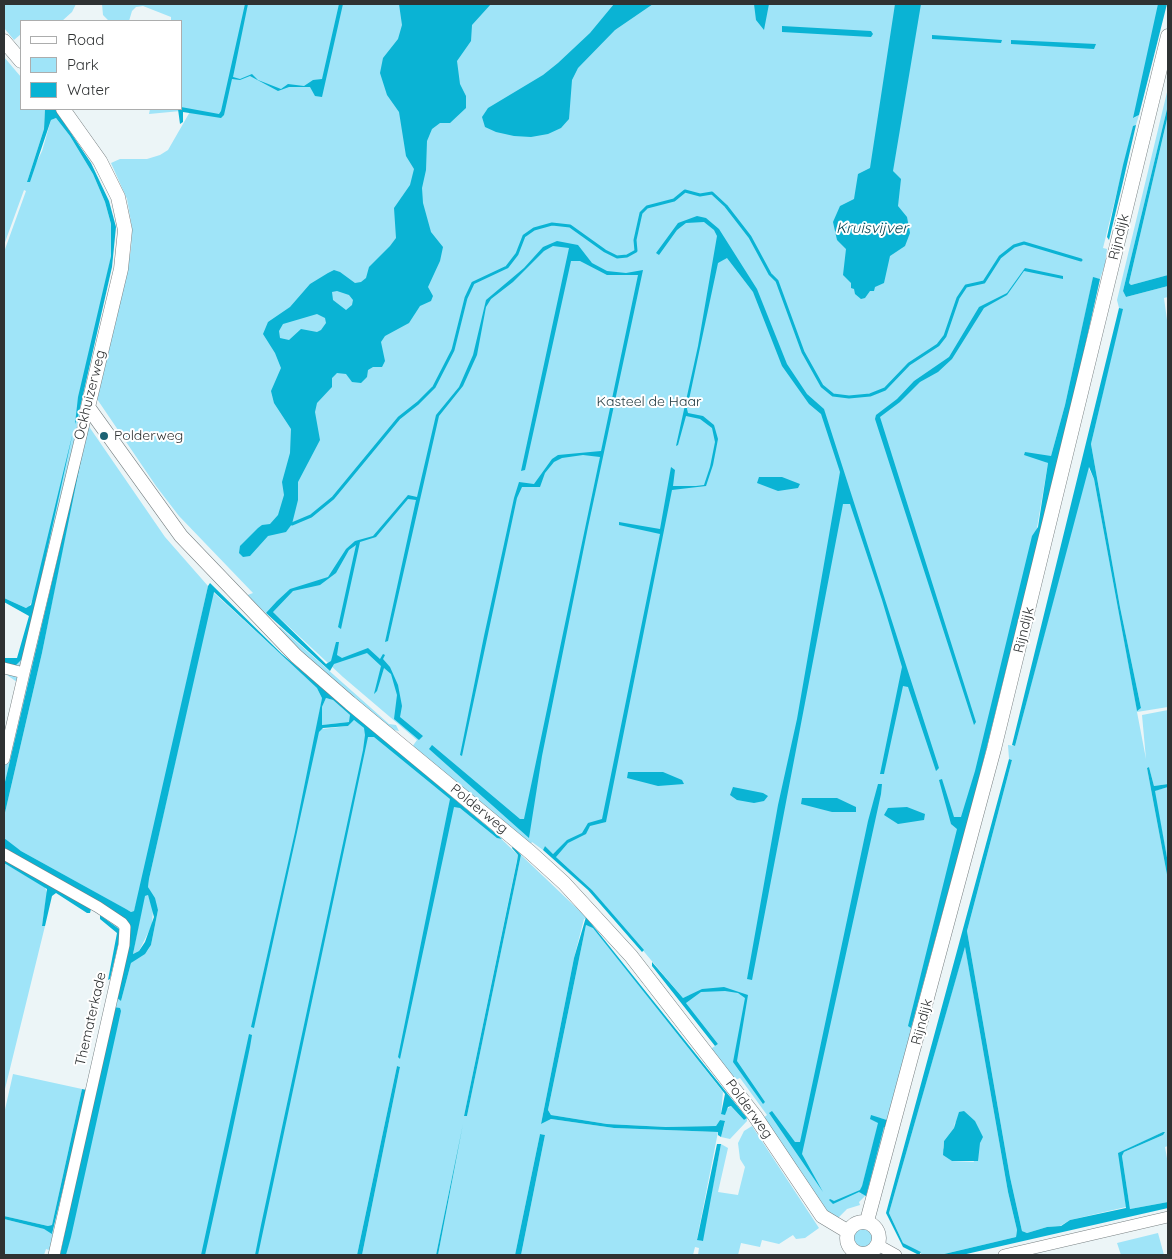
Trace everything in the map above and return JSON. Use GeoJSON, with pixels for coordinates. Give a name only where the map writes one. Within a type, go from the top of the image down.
{"type":"FeatureCollection","features":[{"type":"Feature","properties":{"kind":"street","name":"Rijndijk"},"geometry":{"type":"LineString","coordinates":[[867,1221],[994,749],[1168,36]]}},
{"type":"Feature","properties":{"kind":"street"},"geometry":{"type":"LineString","coordinates":[[4,41],[20,60]]}},
{"type":"Feature","properties":{"kind":"street","name":"Ockhuizerweg"},"geometry":{"type":"LineString","coordinates":[[24,673],[121,269],[125,230],[118,197],[100,161],[64,110]]}},
{"type":"Feature","properties":{"kind":"street","name":"Polderweg"},"geometry":{"type":"LineString","coordinates":[[88,407],[181,536],[296,656],[350,704],[530,852],[564,883],[625,948],[755,1116],[822,1216],[847,1231]]}},
{"type":"Feature","properties":{"kind":"street"},"geometry":{"type":"LineString","coordinates":[[4,668],[24,673],[4,759]]}},
{"type":"Feature","properties":{"kind":"street","name":"Thematerkade"},"geometry":{"type":"LineString","coordinates":[[4,854],[98,907],[122,922],[125,927],[124,945],[54,1255]]}},
{"type":"Feature","properties":{"kind":"street"},"geometry":{"type":"LineString","coordinates":[[1004,1255],[1168,1217]]}},
{"type":"Feature","properties":{"kind":"street"},"geometry":{"type":"LineString","coordinates":[[867,1221],[878,1231],[878,1245],[866,1254],[858,1254],[850,1248],[846,1239],[847,1231],[852,1225],[867,1221]]}},
{"type":"Feature","properties":{"kind":"street"},"geometry":{"type":"LineString","coordinates":[[878,1245],[896,1255]]}},
{"type":"Feature","properties":{"kind":"green space"},"geometry":{"type":"Polygon","coordinates":[[[4,4],[76,4],[72,12],[63,20],[20,20],[20,35],[14,40],[4,28],[4,4]]]}},
{"type":"Feature","properties":{"kind":"green space","name":"Kasteel de Haar"},"geometry":{"type":"Polygon","coordinates":[[[102,4],[1161,4],[1134,118],[1139,115],[1136,125],[1133,127],[1103,248],[1107,249],[1105,264],[1100,279],[1093,278],[1065,405],[1051,456],[1046,462],[1048,463],[1021,622],[890,1121],[880,1118],[860,1194],[869,1182],[884,1126],[888,1127],[870,1198],[865,1196],[859,1202],[860,1205],[847,1209],[837,1219],[827,1215],[761,1120],[767,1115],[740,1078],[733,1081],[709,1050],[718,1044],[686,1003],[690,995],[683,998],[592,890],[556,857],[556,851],[553,854],[545,846],[543,850],[532,842],[529,847],[484,809],[475,797],[464,791],[412,747],[417,740],[343,677],[273,612],[266,613],[245,596],[253,593],[179,516],[156,486],[97,399],[131,250],[132,228],[127,199],[111,163],[120,159],[147,159],[168,150],[191,110],[149,114],[150,110],[182,110],[182,20],[171,20],[171,17],[143,6],[136,7],[132,11],[129,20],[108,20],[103,15],[102,4]]]}},
{"type":"Feature","properties":{"kind":"green space"},"geometry":{"type":"Polygon","coordinates":[[[4,57],[20,76],[20,110],[45,110],[44,129],[27,182],[42,151],[51,120],[56,118],[70,136],[93,174],[105,202],[111,224],[111,256],[76,423],[79,412],[165,537],[208,586],[141,888],[134,911],[131,912],[21,851],[7,842],[4,837],[4,817],[42,653],[78,470],[4,786],[4,745],[17,682],[4,673],[15,666],[32,621],[39,586],[29,607],[26,608],[4,598],[4,252],[26,191],[24,190],[4,245],[4,57]]]}},
{"type":"Feature","properties":{"kind":"green space"},"geometry":{"type":"Polygon","coordinates":[[[1168,88],[1168,105],[1123,291],[1126,297],[1168,286],[1168,297],[1164,298],[1168,327],[1168,707],[1137,712],[1146,759],[1142,715],[1168,710],[1168,784],[1154,786],[1149,767],[1147,768],[1168,880],[1168,1146],[1165,1147],[1168,1164],[1168,1202],[1130,1209],[1122,1156],[1124,1152],[1163,1135],[1163,1132],[1119,1153],[1126,1207],[1070,1220],[1060,1226],[1047,1227],[1027,1233],[1022,1231],[1010,1177],[967,931],[1012,760],[1009,759],[1008,745],[1015,746],[1088,467],[1094,479],[1137,710],[1141,708],[1120,607],[1091,444],[1122,310],[1119,308],[1117,300],[1168,88]]]}},
{"type":"Feature","properties":{"kind":"green space"},"geometry":{"type":"Polygon","coordinates":[[[1168,115],[1168,275],[1131,285],[1129,283],[1168,115]]]}},
{"type":"Feature","properties":{"kind":"green space"},"geometry":{"type":"Polygon","coordinates":[[[213,592],[323,693],[317,727],[322,729],[348,726],[354,720],[491,829],[518,855],[464,1116],[467,1116],[521,855],[587,918],[584,919],[574,958],[541,1124],[551,1119],[614,1128],[718,1132],[697,1239],[702,1241],[721,1144],[728,1148],[718,1192],[738,1195],[745,1167],[740,1159],[738,1143],[744,1131],[752,1126],[819,1228],[805,1238],[796,1239],[793,1235],[779,1244],[762,1240],[760,1247],[741,1243],[738,1255],[698,1255],[699,1248],[695,1247],[693,1255],[521,1255],[545,1135],[540,1134],[515,1255],[438,1255],[463,1124],[436,1255],[362,1255],[400,1067],[397,1066],[357,1255],[66,1255],[97,1114],[60,1255],[48,1255],[49,1250],[46,1249],[44,1255],[4,1255],[4,1219],[53,1233],[118,947],[118,929],[102,916],[4,859],[4,848],[122,918],[117,997],[121,1001],[131,963],[148,950],[151,945],[158,910],[148,887],[149,879],[213,592]]]}},
{"type":"Feature","properties":{"kind":"green space"},"geometry":{"type":"Polygon","coordinates":[[[280,627],[389,724],[396,725],[399,731],[389,729],[276,630],[280,627]]]}},
{"type":"Feature","properties":{"kind":"green space"},"geometry":{"type":"Polygon","coordinates":[[[326,698],[333,700],[350,715],[350,722],[322,725],[322,707],[326,698]]]}},
{"type":"Feature","properties":{"kind":"green space"},"geometry":{"type":"Polygon","coordinates":[[[1168,787],[1168,863],[1154,791],[1168,787]]]}},
{"type":"Feature","properties":{"kind":"green space"},"geometry":{"type":"Polygon","coordinates":[[[4,863],[45,887],[47,893],[42,926],[45,926],[4,1093],[4,863]]]}},
{"type":"Feature","properties":{"kind":"green space"},"geometry":{"type":"Polygon","coordinates":[[[148,895],[153,910],[152,925],[139,951],[133,954],[144,896],[148,895]]]}},
{"type":"Feature","properties":{"kind":"green space"},"geometry":{"type":"Polygon","coordinates":[[[586,925],[593,927],[723,1092],[721,1114],[731,1106],[744,1120],[747,1118],[747,1121],[730,1139],[721,1137],[725,1122],[720,1120],[716,1126],[666,1127],[607,1124],[551,1115],[548,1110],[586,925]]]}},
{"type":"Feature","properties":{"kind":"green space"},"geometry":{"type":"Polygon","coordinates":[[[965,946],[1008,1192],[1017,1230],[1016,1237],[940,1255],[921,1255],[921,1252],[903,1243],[889,1213],[965,946]],[[955,1122],[954,1128],[944,1141],[943,1148],[952,1161],[974,1162],[955,1122]]]}},
{"type":"Feature","properties":{"kind":"green space"},"geometry":{"type":"Polygon","coordinates":[[[13,1074],[82,1089],[52,1225],[48,1226],[4,1216],[4,1114],[13,1074]]]}},
{"type":"Feature","properties":{"kind":"green space"},"geometry":{"type":"Polygon","coordinates":[[[863,1227],[871,1230],[874,1238],[871,1246],[863,1249],[855,1246],[852,1238],[855,1230],[863,1227]]]}},
{"type":"Feature","properties":{"kind":"green space"},"geometry":{"type":"Polygon","coordinates":[[[1158,1233],[1164,1255],[1121,1255],[1117,1243],[1158,1233]]]}},
{"type":"Feature","properties":{"kind":"water"},"geometry":{"type":"Polygon","coordinates":[[[245,4],[248,4],[233,77],[240,79],[252,74],[258,80],[281,89],[288,84],[304,86],[313,80],[322,79],[339,4],[343,4],[322,97],[315,96],[310,87],[289,87],[278,91],[250,76],[240,80],[232,79],[224,115],[221,118],[183,112],[183,122],[180,124],[178,110],[182,110],[182,107],[219,114],[245,4]]]}},
{"type":"Feature","properties":{"kind":"water"},"geometry":{"type":"Polygon","coordinates":[[[399,4],[491,4],[472,25],[471,41],[457,61],[460,84],[466,96],[466,108],[450,123],[440,123],[432,129],[427,141],[426,170],[422,188],[423,203],[431,232],[443,247],[440,261],[428,287],[433,296],[431,301],[420,306],[409,323],[385,336],[381,342],[385,361],[382,367],[373,367],[368,370],[367,377],[361,383],[352,382],[346,374],[337,373],[332,378],[332,387],[317,403],[315,412],[320,440],[298,482],[298,500],[292,524],[286,532],[268,536],[250,556],[243,557],[239,553],[240,546],[258,528],[262,525],[270,524],[278,515],[284,495],[282,482],[290,453],[291,429],[274,403],[271,391],[281,368],[275,353],[263,334],[268,322],[290,307],[310,284],[334,270],[355,283],[361,282],[366,278],[369,267],[396,238],[394,208],[410,185],[414,169],[406,156],[399,112],[387,95],[380,73],[383,58],[398,39],[402,25],[399,4]],[[337,291],[332,292],[333,300],[346,310],[352,305],[353,300],[349,295],[337,291]],[[317,314],[283,324],[279,331],[280,338],[289,340],[301,329],[317,332],[321,330],[326,323],[325,318],[317,314]]]}},
{"type":"Feature","properties":{"kind":"water"},"geometry":{"type":"Polygon","coordinates":[[[614,4],[653,4],[615,30],[578,68],[572,80],[569,119],[561,128],[548,134],[531,137],[514,136],[496,132],[485,127],[482,117],[488,108],[543,75],[558,63],[590,33],[614,4]]]}},
{"type":"Feature","properties":{"kind":"water"},"geometry":{"type":"Polygon","coordinates":[[[754,4],[769,4],[764,30],[756,20],[754,4]]]}},
{"type":"Feature","properties":{"kind":"water","name":"Kruisvijver"},"geometry":{"type":"Polygon","coordinates":[[[895,4],[921,4],[893,171],[901,179],[898,206],[907,217],[910,233],[905,246],[890,256],[884,283],[875,287],[874,291],[870,291],[865,298],[861,299],[855,294],[854,289],[851,288],[851,283],[843,275],[846,249],[837,240],[833,222],[840,206],[854,199],[858,174],[870,168],[895,4]]]}},
{"type":"Feature","properties":{"kind":"water"},"geometry":{"type":"Polygon","coordinates":[[[1158,4],[1167,4],[1139,115],[1133,118],[1158,4]]]}},
{"type":"Feature","properties":{"kind":"water"},"geometry":{"type":"Polygon","coordinates":[[[782,26],[871,31],[873,34],[871,37],[782,32],[782,26]]]}},
{"type":"Feature","properties":{"kind":"water"},"geometry":{"type":"Polygon","coordinates":[[[932,35],[1002,40],[1001,43],[932,39],[932,35]]]}},
{"type":"Feature","properties":{"kind":"water"},"geometry":{"type":"Polygon","coordinates":[[[1011,40],[1096,44],[1094,49],[1011,44],[1011,40]]]}},
{"type":"Feature","properties":{"kind":"water"},"geometry":{"type":"Polygon","coordinates":[[[1168,105],[1168,115],[1129,283],[1131,285],[1168,275],[1168,286],[1126,297],[1123,291],[1168,105]]]}},
{"type":"Feature","properties":{"kind":"water"},"geometry":{"type":"Polygon","coordinates":[[[45,110],[56,110],[91,163],[109,201],[116,227],[112,267],[75,424],[78,397],[111,256],[111,224],[105,202],[93,174],[70,136],[56,118],[51,120],[30,182],[27,182],[44,129],[45,110]]]}},
{"type":"Feature","properties":{"kind":"water"},"geometry":{"type":"Polygon","coordinates":[[[1136,125],[1109,240],[1107,237],[1123,165],[1133,126],[1136,125]]]}},
{"type":"Feature","properties":{"kind":"water"},"geometry":{"type":"Polygon","coordinates":[[[697,216],[706,218],[719,229],[757,289],[787,364],[807,394],[824,409],[939,768],[936,771],[908,687],[903,686],[884,774],[880,774],[902,667],[850,504],[843,504],[752,980],[747,979],[778,805],[797,719],[840,472],[821,414],[809,404],[782,366],[753,292],[727,258],[718,263],[687,409],[688,413],[703,416],[714,425],[718,439],[713,465],[706,486],[672,490],[606,822],[590,826],[586,834],[568,843],[556,857],[592,890],[644,950],[642,952],[588,890],[543,850],[545,846],[553,854],[567,840],[582,833],[588,823],[602,819],[660,534],[619,525],[619,522],[660,529],[671,467],[675,470],[673,486],[696,486],[704,485],[710,467],[715,442],[712,428],[700,419],[686,416],[678,445],[676,446],[698,346],[717,236],[714,230],[704,222],[686,223],[677,230],[659,255],[656,253],[678,223],[697,216]]]}},
{"type":"Feature","properties":{"kind":"water"},"geometry":{"type":"Polygon","coordinates":[[[557,241],[578,245],[592,263],[607,271],[626,273],[643,270],[588,527],[542,756],[529,838],[429,749],[432,745],[520,819],[524,819],[600,457],[583,455],[562,458],[554,462],[545,473],[540,487],[522,487],[517,498],[462,756],[460,755],[484,636],[519,482],[534,484],[552,459],[558,455],[601,451],[638,275],[607,275],[580,261],[571,261],[525,470],[521,471],[569,248],[553,246],[544,251],[513,282],[491,299],[486,307],[477,355],[463,386],[439,416],[388,641],[385,642],[416,500],[408,499],[376,537],[360,542],[341,629],[338,627],[356,545],[349,550],[336,573],[320,585],[293,591],[273,612],[326,664],[331,661],[336,642],[339,642],[337,655],[342,658],[368,648],[380,659],[383,654],[385,655],[383,659],[390,667],[398,685],[402,706],[400,717],[423,736],[419,740],[394,719],[397,695],[391,674],[384,668],[377,691],[374,694],[381,666],[367,653],[334,664],[330,671],[266,613],[290,589],[328,577],[346,549],[355,541],[373,536],[408,495],[417,497],[436,415],[459,387],[473,355],[486,300],[524,268],[543,247],[557,241]]]}},
{"type":"Feature","properties":{"kind":"water"},"geometry":{"type":"Polygon","coordinates":[[[1025,268],[1063,276],[1063,279],[1024,271],[1007,295],[984,308],[952,359],[938,372],[920,382],[900,402],[880,417],[976,722],[974,725],[875,419],[876,415],[897,399],[914,381],[949,357],[979,307],[1007,293],[1025,268]]]}},
{"type":"Feature","properties":{"kind":"water"},"geometry":{"type":"Polygon","coordinates":[[[1093,277],[1100,279],[1072,405],[975,794],[911,1028],[908,1026],[957,829],[951,824],[939,780],[942,779],[954,817],[961,817],[975,771],[1032,536],[1038,527],[1048,463],[1024,455],[1025,452],[1051,456],[1065,405],[1093,277]]]}},
{"type":"Feature","properties":{"kind":"water"},"geometry":{"type":"Polygon","coordinates":[[[1119,308],[1123,309],[1091,444],[1120,607],[1141,708],[1137,711],[1094,479],[1089,467],[1015,746],[1012,745],[1119,308]]]}},
{"type":"Feature","properties":{"kind":"water"},"geometry":{"type":"Polygon","coordinates":[[[73,432],[24,657],[15,666],[4,663],[4,658],[17,658],[29,616],[4,602],[4,598],[26,608],[31,605],[73,432]]]}},
{"type":"Feature","properties":{"kind":"water"},"geometry":{"type":"Polygon","coordinates":[[[84,445],[42,653],[4,817],[4,786],[84,445]]]}},
{"type":"Feature","properties":{"kind":"water"},"geometry":{"type":"Polygon","coordinates":[[[759,477],[782,477],[800,484],[798,488],[778,491],[757,483],[759,477]]]}},
{"type":"Feature","properties":{"kind":"water"},"geometry":{"type":"Polygon","coordinates":[[[210,583],[282,654],[502,839],[497,838],[460,808],[454,807],[400,1059],[398,1057],[450,799],[374,737],[368,737],[258,1255],[255,1255],[261,1225],[363,750],[364,728],[354,720],[348,726],[323,728],[319,732],[254,1028],[251,1027],[295,832],[322,698],[317,688],[214,592],[149,879],[148,887],[155,898],[158,910],[151,945],[145,954],[131,963],[121,1001],[117,998],[128,923],[4,848],[4,838],[21,851],[131,912],[134,911],[210,583]],[[326,698],[322,707],[322,725],[349,722],[350,715],[333,700],[326,698]],[[148,895],[145,896],[133,954],[139,951],[145,942],[154,917],[148,895]]]}},
{"type":"Feature","properties":{"kind":"water"},"geometry":{"type":"Polygon","coordinates":[[[1009,759],[1012,760],[967,931],[1010,1177],[1022,1231],[1027,1233],[1047,1227],[1061,1226],[1070,1220],[1126,1208],[1118,1153],[1163,1132],[1165,1132],[1163,1135],[1124,1152],[1122,1156],[1130,1209],[1168,1202],[1168,1208],[962,1255],[940,1255],[1016,1237],[1017,1230],[1008,1192],[965,947],[889,1213],[903,1243],[921,1252],[919,1255],[903,1247],[886,1213],[1009,759]]]}},
{"type":"Feature","properties":{"kind":"water"},"geometry":{"type":"Polygon","coordinates":[[[1149,767],[1154,786],[1168,784],[1168,787],[1155,791],[1168,863],[1168,880],[1147,768],[1149,767]]]}},
{"type":"Feature","properties":{"kind":"water"},"geometry":{"type":"Polygon","coordinates":[[[628,772],[663,772],[682,780],[684,784],[658,786],[627,778],[628,772]]]}},
{"type":"Feature","properties":{"kind":"water"},"geometry":{"type":"Polygon","coordinates":[[[878,784],[882,784],[881,794],[802,1154],[823,1192],[769,1113],[772,1111],[795,1142],[800,1142],[868,821],[878,784]]]}},
{"type":"Feature","properties":{"kind":"water"},"geometry":{"type":"Polygon","coordinates":[[[733,787],[763,793],[768,796],[764,801],[754,803],[737,800],[730,795],[733,787]]]}},
{"type":"Feature","properties":{"kind":"water"},"geometry":{"type":"Polygon","coordinates":[[[802,798],[837,798],[856,807],[856,812],[832,812],[801,804],[802,798]]]}},
{"type":"Feature","properties":{"kind":"water"},"geometry":{"type":"Polygon","coordinates":[[[907,807],[925,814],[924,820],[898,824],[884,815],[888,808],[907,807]]]}},
{"type":"Feature","properties":{"kind":"water"},"geometry":{"type":"Polygon","coordinates":[[[513,846],[521,855],[467,1116],[464,1116],[517,861],[518,855],[512,848],[513,846]]]}},
{"type":"Feature","properties":{"kind":"water"},"geometry":{"type":"Polygon","coordinates":[[[4,859],[91,909],[90,913],[87,913],[56,893],[52,896],[45,926],[42,926],[47,889],[4,863],[4,859]]]}},
{"type":"Feature","properties":{"kind":"water"},"geometry":{"type":"Polygon","coordinates":[[[100,915],[119,929],[120,937],[110,979],[108,980],[117,933],[100,919],[100,915]]]}},
{"type":"Feature","properties":{"kind":"water"},"geometry":{"type":"Polygon","coordinates":[[[586,917],[747,1118],[744,1120],[731,1106],[728,1107],[725,1115],[721,1114],[725,1094],[593,928],[586,925],[548,1110],[551,1115],[607,1124],[666,1127],[716,1126],[720,1120],[725,1121],[721,1137],[718,1135],[718,1132],[614,1128],[551,1119],[541,1124],[574,958],[586,917]]]}},
{"type":"Feature","properties":{"kind":"water"},"geometry":{"type":"Polygon","coordinates":[[[652,962],[683,998],[702,989],[724,987],[748,995],[737,1061],[765,1102],[763,1104],[733,1062],[745,998],[738,993],[725,991],[701,992],[686,1003],[718,1044],[715,1046],[652,966],[652,962]]]}},
{"type":"Feature","properties":{"kind":"water"},"geometry":{"type":"Polygon","coordinates":[[[113,1007],[120,1008],[121,1011],[71,1237],[66,1255],[60,1255],[113,1007]]]}},
{"type":"Feature","properties":{"kind":"water"},"geometry":{"type":"Polygon","coordinates":[[[249,1034],[252,1035],[250,1047],[231,1137],[205,1255],[201,1255],[249,1034]]]}},
{"type":"Feature","properties":{"kind":"water"},"geometry":{"type":"Polygon","coordinates":[[[397,1066],[400,1067],[362,1255],[357,1255],[397,1066]]]}},
{"type":"Feature","properties":{"kind":"water"},"geometry":{"type":"Polygon","coordinates":[[[82,1089],[87,1090],[52,1234],[44,1229],[4,1219],[4,1216],[48,1226],[52,1225],[82,1089]]]}},
{"type":"Feature","properties":{"kind":"water"},"geometry":{"type":"Polygon","coordinates":[[[964,1111],[975,1121],[983,1137],[980,1143],[978,1161],[952,1161],[943,1155],[944,1141],[954,1128],[959,1112],[964,1111]]]}},
{"type":"Feature","properties":{"kind":"water"},"geometry":{"type":"Polygon","coordinates":[[[871,1115],[890,1121],[888,1127],[884,1127],[866,1196],[859,1192],[833,1204],[830,1199],[834,1201],[860,1190],[862,1186],[878,1123],[870,1119],[871,1115]]]}},
{"type":"Feature","properties":{"kind":"water"},"geometry":{"type":"Polygon","coordinates":[[[463,1124],[438,1255],[436,1255],[463,1124]]]}},
{"type":"Feature","properties":{"kind":"water"},"geometry":{"type":"Polygon","coordinates":[[[540,1134],[545,1135],[521,1255],[515,1255],[540,1134]]]}},
{"type":"Feature","properties":{"kind":"water"},"geometry":{"type":"Polygon","coordinates":[[[717,1144],[721,1144],[703,1241],[697,1240],[717,1144]]]}},
{"type":"Feature","properties":{"kind":"waterway"},"geometry":{"type":"LineString","coordinates":[[292,524],[311,516],[333,498],[399,418],[434,387],[453,350],[466,298],[473,283],[507,267],[517,254],[524,236],[534,229],[552,224],[570,226],[605,251],[617,257],[627,256],[636,251],[635,240],[641,213],[647,207],[674,200],[685,191],[700,195],[712,193],[726,206],[750,237],[770,274],[777,281],[803,352],[822,386],[833,395],[849,397],[870,395],[885,389],[909,364],[938,345],[945,336],[958,298],[966,286],[984,282],[1000,257],[1014,246],[1024,243],[1081,260]]}},
{"type":"Feature","properties":{"kind":"place","name":"Polderweg"},"geometry":{"type":"Point","coordinates":[104,436]}}]}
